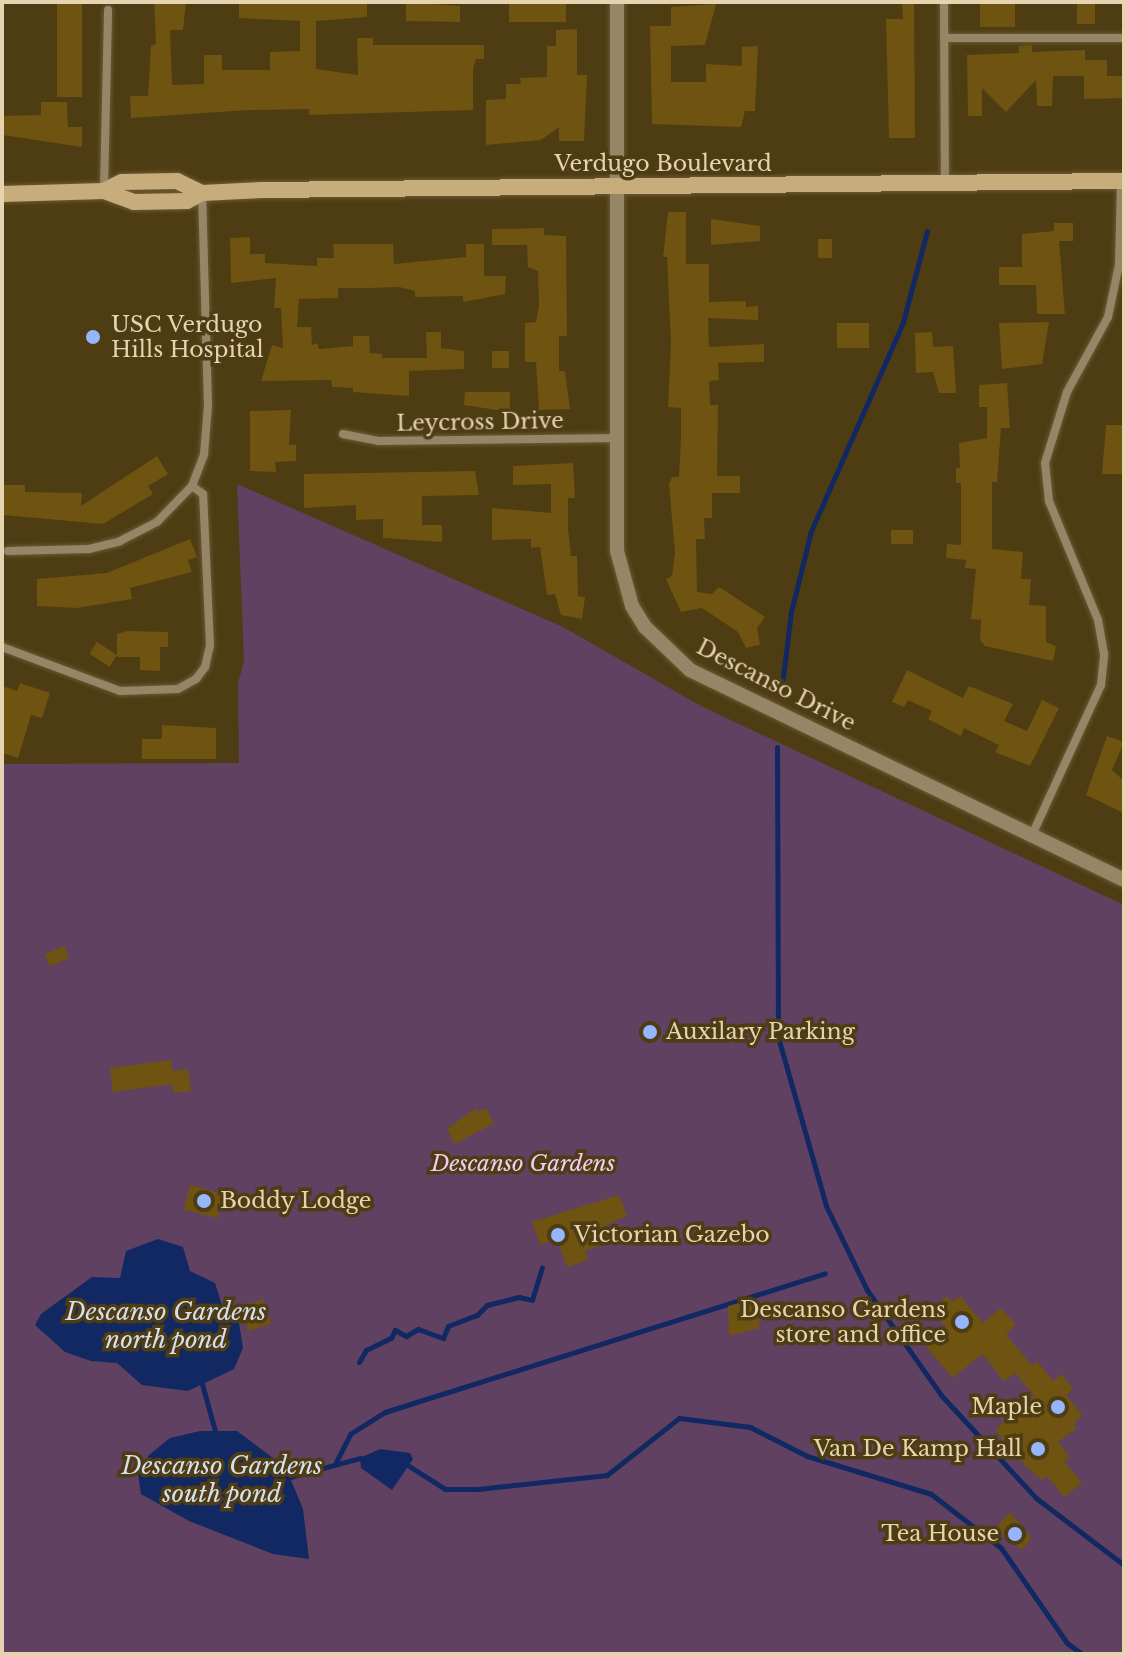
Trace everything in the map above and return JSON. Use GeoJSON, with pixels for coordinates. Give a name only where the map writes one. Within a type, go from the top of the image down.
{"type":"FeatureCollection","features":[{"type":"Feature","properties":{"kind":"main road","name":"Verdugo Boulevard"},"geometry":{"type":"LineString","coordinates":[[2,194],[104,191],[122,182],[177,181],[202,193],[1122,181]]}},
{"type":"Feature","properties":{"kind":"street","name":"Descanso Drive"},"geometry":{"type":"LineString","coordinates":[[617,2],[617,551],[623,583],[638,617],[664,647],[690,670],[1124,880]]}},
{"type":"Feature","properties":{"kind":"street"},"geometry":{"type":"LineString","coordinates":[[944,2],[945,183]]}},
{"type":"Feature","properties":{"kind":"street"},"geometry":{"type":"LineString","coordinates":[[104,191],[108,10]]}},
{"type":"Feature","properties":{"kind":"street"},"geometry":{"type":"LineString","coordinates":[[944,38],[1124,38]]}},
{"type":"Feature","properties":{"kind":"street"},"geometry":{"type":"LineString","coordinates":[[1032,835],[1101,685],[1104,654],[1098,620],[1049,501],[1045,463],[1067,392],[1108,317],[1119,265],[1122,181]]}},
{"type":"Feature","properties":{"kind":"street"},"geometry":{"type":"LineString","coordinates":[[8,551],[89,549],[120,541],[157,522],[192,486],[204,454],[208,405],[202,193]]}},
{"type":"Feature","properties":{"kind":"street","name":"Leycross Drive"},"geometry":{"type":"LineString","coordinates":[[343,434],[379,441],[618,438]]}},
{"type":"Feature","properties":{"kind":"street"},"geometry":{"type":"LineString","coordinates":[[2,647],[120,691],[178,689],[196,679],[205,667],[210,646],[203,494],[192,486]]}},
{"type":"Feature","properties":{"kind":"green space","name":"Descanso Gardens"},"geometry":{"type":"Polygon","coordinates":[[[237,484],[563,627],[701,706],[1124,905],[1124,1654],[2,1654],[2,764],[239,763],[238,683],[244,661],[237,484]]]}},
{"type":"Feature","properties":{"kind":"water","name":"Descanso Gardens north pond"},"geometry":{"type":"Polygon","coordinates":[[[158,1239],[183,1247],[190,1271],[215,1283],[225,1315],[239,1323],[243,1348],[234,1369],[188,1391],[142,1385],[117,1363],[91,1361],[65,1352],[35,1325],[41,1314],[92,1277],[120,1278],[126,1251],[158,1239]]]}},
{"type":"Feature","properties":{"kind":"water","name":"Descanso Gardens south pond"},"geometry":{"type":"Polygon","coordinates":[[[200,1431],[237,1431],[286,1468],[303,1509],[309,1559],[273,1554],[189,1521],[141,1494],[138,1474],[149,1455],[170,1438],[200,1431]]]}},
{"type":"Feature","properties":{"kind":"water"},"geometry":{"type":"Polygon","coordinates":[[[380,1449],[410,1453],[413,1459],[392,1490],[361,1468],[360,1458],[380,1449]]]}},
{"type":"Feature","properties":{"kind":"building"},"geometry":{"type":"Polygon","coordinates":[[[57,2],[82,2],[82,97],[57,97],[57,2]]]}},
{"type":"Feature","properties":{"kind":"building"},"geometry":{"type":"Polygon","coordinates":[[[154,2],[186,2],[183,30],[170,30],[172,85],[204,84],[204,55],[222,55],[222,70],[270,70],[270,52],[300,51],[300,21],[239,18],[239,2],[367,2],[367,17],[316,21],[316,69],[358,75],[357,38],[373,38],[373,45],[484,45],[484,59],[476,59],[473,68],[473,110],[309,115],[309,109],[249,110],[131,118],[130,96],[148,96],[151,46],[156,44],[154,2]]]}},
{"type":"Feature","properties":{"kind":"building"},"geometry":{"type":"Polygon","coordinates":[[[406,2],[460,6],[460,22],[406,21],[406,2]]]}},
{"type":"Feature","properties":{"kind":"building"},"geometry":{"type":"Polygon","coordinates":[[[509,2],[566,2],[566,22],[509,22],[509,2]]]}},
{"type":"Feature","properties":{"kind":"building"},"geometry":{"type":"Polygon","coordinates":[[[902,2],[914,2],[915,138],[889,138],[886,19],[903,19],[902,2]]]}},
{"type":"Feature","properties":{"kind":"building"},"geometry":{"type":"Polygon","coordinates":[[[980,2],[1015,2],[1015,27],[980,27],[980,2]]]}},
{"type":"Feature","properties":{"kind":"building"},"geometry":{"type":"Polygon","coordinates":[[[1077,2],[1095,2],[1095,24],[1077,24],[1077,2]]]}},
{"type":"Feature","properties":{"kind":"building"},"geometry":{"type":"Polygon","coordinates":[[[716,4],[705,45],[671,46],[671,82],[706,82],[706,64],[742,66],[742,47],[758,46],[755,111],[745,111],[741,127],[652,124],[650,26],[671,26],[671,7],[716,4]]]}},
{"type":"Feature","properties":{"kind":"building"},"geometry":{"type":"Polygon","coordinates":[[[577,29],[577,75],[587,75],[584,141],[559,141],[559,127],[541,140],[486,145],[486,100],[506,99],[506,84],[521,84],[520,78],[547,77],[547,46],[556,46],[556,30],[577,29]]]}},
{"type":"Feature","properties":{"kind":"building"},"geometry":{"type":"Polygon","coordinates":[[[1032,45],[1032,52],[1085,50],[1085,60],[1107,60],[1107,76],[1124,76],[1124,98],[1084,99],[1084,76],[1053,76],[1052,106],[1037,106],[1036,80],[1006,112],[982,88],[982,116],[968,116],[967,55],[1019,53],[1019,46],[1032,45]]]}},
{"type":"Feature","properties":{"kind":"building"},"geometry":{"type":"Polygon","coordinates":[[[41,102],[67,102],[68,127],[82,127],[82,147],[2,135],[2,116],[41,115],[41,102]]]}},
{"type":"Feature","properties":{"kind":"building"},"geometry":{"type":"Polygon","coordinates":[[[668,212],[686,212],[686,264],[709,264],[709,302],[746,301],[746,307],[758,306],[758,320],[708,318],[709,347],[764,344],[764,362],[718,363],[719,380],[709,381],[710,405],[718,405],[717,476],[740,476],[740,493],[712,493],[712,518],[704,518],[705,539],[696,539],[697,592],[712,594],[719,587],[765,617],[757,628],[760,645],[746,648],[738,632],[702,608],[681,612],[666,579],[672,576],[675,552],[669,484],[672,477],[679,477],[681,437],[681,408],[668,407],[671,343],[667,257],[663,257],[668,212]]]}},
{"type":"Feature","properties":{"kind":"building"},"geometry":{"type":"Polygon","coordinates":[[[711,219],[760,226],[760,241],[711,245],[711,219]]]}},
{"type":"Feature","properties":{"kind":"building"},"geometry":{"type":"Polygon","coordinates":[[[1054,223],[1073,223],[1073,241],[1059,241],[1065,314],[1037,314],[1036,285],[999,285],[999,267],[1022,267],[1022,234],[1054,231],[1054,223]]]}},
{"type":"Feature","properties":{"kind":"building"},"geometry":{"type":"Polygon","coordinates":[[[544,228],[544,235],[566,236],[567,336],[559,336],[559,371],[565,371],[570,409],[539,410],[536,362],[525,362],[525,323],[536,322],[539,306],[538,271],[528,267],[527,245],[492,245],[492,229],[544,228]]]}},
{"type":"Feature","properties":{"kind":"building"},"geometry":{"type":"Polygon","coordinates":[[[250,237],[250,254],[265,254],[265,263],[317,266],[317,258],[334,258],[333,244],[393,244],[394,264],[466,257],[466,244],[484,244],[484,276],[506,276],[505,294],[463,302],[463,296],[415,297],[415,291],[399,287],[338,288],[338,298],[299,299],[297,327],[311,327],[312,345],[317,343],[319,349],[353,346],[353,336],[369,336],[370,353],[382,354],[382,358],[427,358],[426,332],[441,332],[441,348],[464,351],[464,369],[409,371],[409,396],[353,392],[353,388],[332,387],[331,380],[261,381],[272,345],[283,348],[281,308],[274,308],[276,278],[231,283],[230,238],[250,237]]]}},
{"type":"Feature","properties":{"kind":"building"},"geometry":{"type":"Polygon","coordinates":[[[818,239],[832,239],[832,258],[818,258],[818,239]]]}},
{"type":"Feature","properties":{"kind":"building"},"geometry":{"type":"Polygon","coordinates":[[[1049,322],[1042,364],[1002,369],[999,323],[1049,322]]]}},
{"type":"Feature","properties":{"kind":"building"},"geometry":{"type":"Polygon","coordinates":[[[837,323],[869,323],[869,348],[837,348],[837,323]]]}},
{"type":"Feature","properties":{"kind":"building"},"geometry":{"type":"Polygon","coordinates":[[[932,332],[933,347],[953,346],[956,393],[939,393],[933,372],[916,373],[915,333],[932,332]]]}},
{"type":"Feature","properties":{"kind":"building"},"geometry":{"type":"Polygon","coordinates":[[[492,351],[509,351],[509,368],[492,368],[492,351]]]}},
{"type":"Feature","properties":{"kind":"building"},"geometry":{"type":"Polygon","coordinates":[[[1007,383],[1010,428],[1001,428],[997,482],[992,482],[992,549],[1023,552],[1021,579],[1031,579],[1029,605],[1046,606],[1046,642],[1056,646],[1053,661],[985,646],[980,640],[981,620],[971,619],[976,569],[965,568],[966,560],[946,558],[947,544],[961,545],[961,483],[956,483],[956,468],[960,468],[959,443],[987,438],[987,407],[979,407],[979,385],[1007,383]]]}},
{"type":"Feature","properties":{"kind":"building"},"geometry":{"type":"Polygon","coordinates":[[[465,392],[510,392],[510,412],[464,405],[465,392]]]}},
{"type":"Feature","properties":{"kind":"building"},"geometry":{"type":"Polygon","coordinates":[[[291,410],[289,445],[296,445],[296,461],[275,462],[276,472],[250,471],[250,411],[291,410]]]}},
{"type":"Feature","properties":{"kind":"building"},"geometry":{"type":"Polygon","coordinates":[[[1106,425],[1124,425],[1124,474],[1102,474],[1106,425]]]}},
{"type":"Feature","properties":{"kind":"building"},"geometry":{"type":"Polygon","coordinates":[[[157,456],[168,474],[148,486],[153,494],[103,524],[3,515],[2,485],[25,485],[25,492],[82,493],[81,506],[157,456]]]}},
{"type":"Feature","properties":{"kind":"building"},"geometry":{"type":"Polygon","coordinates":[[[573,463],[575,498],[568,498],[568,528],[571,556],[577,556],[578,596],[585,597],[582,619],[561,615],[555,594],[547,595],[540,547],[531,548],[531,539],[492,540],[492,508],[551,513],[551,484],[513,485],[513,466],[573,463]]]}},
{"type":"Feature","properties":{"kind":"building"},"geometry":{"type":"Polygon","coordinates":[[[475,471],[479,495],[422,496],[422,525],[442,525],[442,542],[383,538],[383,519],[356,520],[356,505],[304,508],[304,474],[475,471]]]}},
{"type":"Feature","properties":{"kind":"building"},"geometry":{"type":"Polygon","coordinates":[[[891,530],[913,530],[913,544],[891,544],[891,530]]]}},
{"type":"Feature","properties":{"kind":"building"},"geometry":{"type":"Polygon","coordinates":[[[190,539],[197,557],[188,560],[192,572],[130,588],[132,599],[77,608],[37,606],[37,579],[107,573],[190,539]]]}},
{"type":"Feature","properties":{"kind":"building"},"geometry":{"type":"Polygon","coordinates":[[[127,631],[168,632],[168,647],[160,647],[160,671],[140,670],[140,657],[117,657],[117,634],[127,631]]]}},
{"type":"Feature","properties":{"kind":"building"},"geometry":{"type":"Polygon","coordinates":[[[97,642],[117,655],[110,667],[89,654],[97,642]]]}},
{"type":"Feature","properties":{"kind":"building"},"geometry":{"type":"Polygon","coordinates":[[[907,670],[963,698],[969,686],[1013,704],[1004,721],[1027,731],[1042,700],[1059,708],[1030,766],[995,752],[999,745],[964,728],[961,736],[928,719],[932,711],[908,700],[904,707],[892,702],[907,670]]]}},
{"type":"Feature","properties":{"kind":"building"},"geometry":{"type":"Polygon","coordinates":[[[20,683],[50,693],[42,718],[31,715],[18,758],[2,753],[2,686],[17,691],[20,683]]]}},
{"type":"Feature","properties":{"kind":"building"},"geometry":{"type":"Polygon","coordinates":[[[162,725],[216,728],[216,759],[142,759],[142,739],[162,739],[162,725]]]}},
{"type":"Feature","properties":{"kind":"building"},"geometry":{"type":"Polygon","coordinates":[[[1107,736],[1124,742],[1112,770],[1124,781],[1124,813],[1086,795],[1107,736]]]}},
{"type":"Feature","properties":{"kind":"building"},"geometry":{"type":"Polygon","coordinates":[[[64,946],[69,958],[50,966],[45,954],[64,946]]]}},
{"type":"Feature","properties":{"kind":"building"},"geometry":{"type":"Polygon","coordinates":[[[171,1060],[173,1071],[188,1069],[191,1091],[174,1093],[172,1084],[113,1092],[110,1068],[171,1060]]]}},
{"type":"Feature","properties":{"kind":"building"},"geometry":{"type":"Polygon","coordinates":[[[476,1108],[478,1112],[486,1108],[494,1123],[455,1144],[447,1129],[476,1108]]]}},
{"type":"Feature","properties":{"kind":"building","name":"Boddy Lodge"},"geometry":{"type":"Polygon","coordinates":[[[190,1185],[224,1194],[217,1218],[184,1209],[190,1185]]]}},
{"type":"Feature","properties":{"kind":"building","name":"Victorian Gazebo"},"geometry":{"type":"Polygon","coordinates":[[[619,1195],[627,1216],[606,1225],[612,1242],[585,1251],[588,1260],[567,1267],[557,1239],[540,1245],[532,1222],[619,1195]]]}},
{"type":"Feature","properties":{"kind":"building"},"geometry":{"type":"Polygon","coordinates":[[[947,1296],[952,1302],[960,1296],[983,1323],[1001,1308],[1016,1325],[1006,1334],[1032,1366],[1037,1361],[1053,1381],[1062,1374],[1073,1389],[1066,1395],[1082,1414],[1074,1424],[1077,1428],[1058,1442],[1070,1457],[1064,1461],[1082,1483],[1064,1497],[1047,1476],[1042,1480],[1026,1467],[995,1430],[1034,1395],[1015,1373],[1004,1381],[982,1354],[953,1378],[926,1347],[947,1329],[931,1310],[947,1296]]]}},
{"type":"Feature","properties":{"kind":"building"},"geometry":{"type":"Polygon","coordinates":[[[756,1298],[760,1328],[729,1336],[728,1306],[756,1298]]]}},
{"type":"Feature","properties":{"kind":"building"},"geometry":{"type":"Polygon","coordinates":[[[263,1299],[271,1324],[248,1331],[240,1306],[263,1299]]]}},
{"type":"Feature","properties":{"kind":"building","name":"Tea House"},"geometry":{"type":"Polygon","coordinates":[[[1010,1512],[1032,1538],[1022,1550],[996,1528],[1010,1512]]]}},
{"type":"Feature","properties":{"kind":"waterway"},"geometry":{"type":"LineString","coordinates":[[782,685],[791,612],[811,531],[903,322],[927,231]]}},
{"type":"Feature","properties":{"kind":"waterway"},"geometry":{"type":"LineString","coordinates":[[777,747],[778,1037],[826,1206],[867,1290],[941,1395],[1036,1498],[1124,1565]]}},
{"type":"Feature","properties":{"kind":"waterway"},"geometry":{"type":"LineString","coordinates":[[359,1362],[366,1350],[391,1338],[395,1330],[406,1336],[418,1329],[443,1338],[448,1326],[477,1315],[487,1305],[519,1297],[532,1300],[542,1268]]}},
{"type":"Feature","properties":{"kind":"waterway"},"geometry":{"type":"LineString","coordinates":[[336,1462],[350,1434],[385,1412],[825,1273]]}},
{"type":"Feature","properties":{"kind":"waterway"},"geometry":{"type":"LineString","coordinates":[[202,1384],[215,1431]]}},
{"type":"Feature","properties":{"kind":"waterway"},"geometry":{"type":"LineString","coordinates":[[409,1466],[445,1489],[478,1489],[607,1475],[679,1418],[750,1427],[807,1456],[931,1494],[1001,1548],[1067,1643],[1082,1654]]}},
{"type":"Feature","properties":{"kind":"waterway"},"geometry":{"type":"LineString","coordinates":[[290,1477],[360,1458]]}},
{"type":"Feature","properties":{"kind":"place","name":"USC Verdugo Hills Hospital"},"geometry":{"type":"Point","coordinates":[93,337]}},
{"type":"Feature","properties":{"kind":"place","name":"Auxilary Parking"},"geometry":{"type":"Point","coordinates":[650,1032]}},
{"type":"Feature","properties":{"kind":"place","name":"Boddy Lodge"},"geometry":{"type":"Point","coordinates":[204,1201]}},
{"type":"Feature","properties":{"kind":"place","name":"Victorian Gazebo"},"geometry":{"type":"Point","coordinates":[558,1235]}},
{"type":"Feature","properties":{"kind":"place","name":"Descanso Gardens store and office"},"geometry":{"type":"Point","coordinates":[962,1322]}},
{"type":"Feature","properties":{"kind":"place","name":"Maple"},"geometry":{"type":"Point","coordinates":[1058,1407]}},
{"type":"Feature","properties":{"kind":"place","name":"Van De Kamp Hall"},"geometry":{"type":"Point","coordinates":[1038,1449]}},
{"type":"Feature","properties":{"kind":"place","name":"Tea House"},"geometry":{"type":"Point","coordinates":[1015,1534]}}]}
